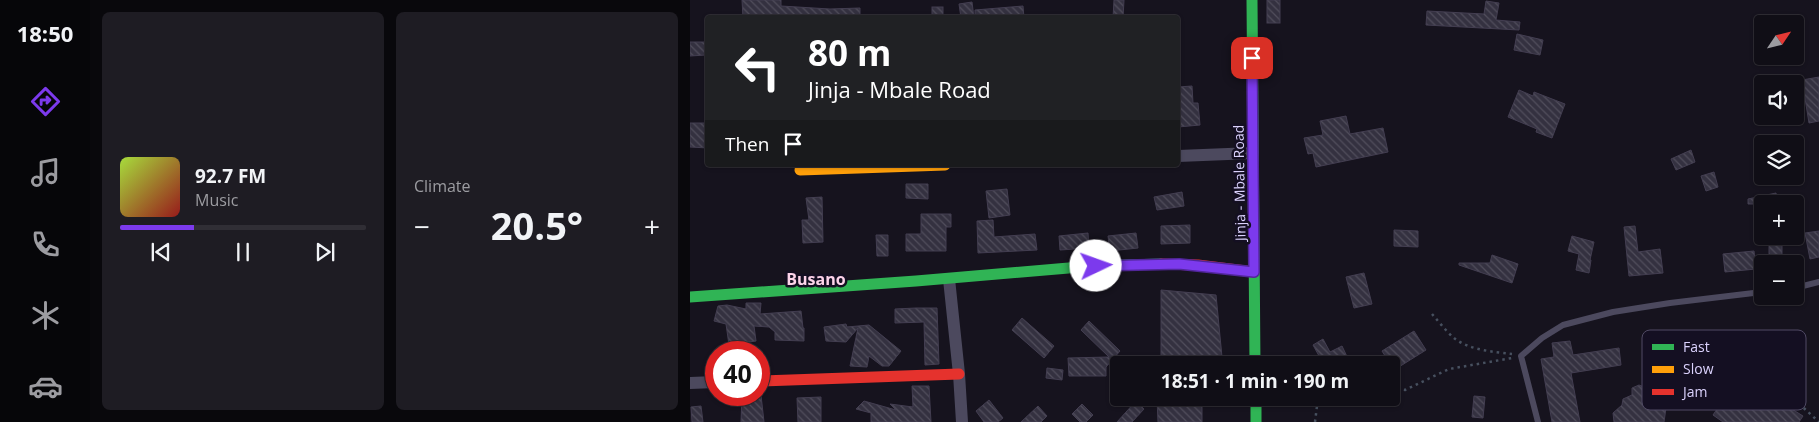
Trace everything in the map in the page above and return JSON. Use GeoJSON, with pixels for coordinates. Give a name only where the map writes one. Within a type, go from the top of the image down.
{"type":"FeatureCollection","features":[{"type":"Feature","properties":{"kind":"street","name":"Jinja - Mbale Road"},"geometry":{"type":"LineString","coordinates":[[1252,0],[1255,356]]}},
{"type":"Feature","properties":{"kind":"street"},"geometry":{"type":"LineString","coordinates":[[1180,156],[1254,153]]}},
{"type":"Feature","properties":{"kind":"street"},"geometry":{"type":"LineString","coordinates":[[800,170],[887,167]]}},
{"type":"Feature","properties":{"kind":"street"},"geometry":{"type":"LineString","coordinates":[[690,297],[796,288],[949,279],[1031,270],[1112,265],[1179,264],[1254,272]]}},
{"type":"Feature","properties":{"kind":"street"},"geometry":{"type":"LineString","coordinates":[[949,279],[962,422]]}},
{"type":"Feature","properties":{"kind":"street"},"geometry":{"type":"LineString","coordinates":[[770,381],[959,374]]}},
{"type":"Feature","properties":{"kind":"street"},"geometry":{"type":"LineString","coordinates":[[690,383],[705,382]]}},
{"type":"Feature","properties":{"kind":"street"},"geometry":{"type":"LineString","coordinates":[[1256,406],[1256,422]]}},
{"type":"Feature","properties":{"kind":"lane"},"geometry":{"type":"LineString","coordinates":[[1804,286],[1819,282]]}},
{"type":"Feature","properties":{"kind":"lane"},"geometry":{"type":"LineString","coordinates":[[1538,422],[1521,356],[1542,338],[1563,325],[1613,312],[1661,304],[1754,293]]}},
{"type":"Feature","properties":{"kind":"path"},"geometry":{"type":"LineString","coordinates":[[1432,314],[1459,342],[1495,352],[1521,356]]}},
{"type":"Feature","properties":{"kind":"path"},"geometry":{"type":"LineString","coordinates":[[1400,389],[1405,390],[1449,369],[1521,356]]}},
{"type":"Feature","properties":{"kind":"path"},"geometry":{"type":"LineString","coordinates":[[1315,422],[1317,406]]}},
{"type":"Feature","properties":{"kind":"path"},"geometry":{"type":"LineString","coordinates":[[1806,410],[1819,422]]}},
{"type":"Feature","properties":{"kind":"building"},"geometry":{"type":"Polygon","coordinates":[[[742,0],[781,0],[781,6],[830,9],[860,8],[860,15],[743,15],[742,0]]]}},
{"type":"Feature","properties":{"kind":"building"},"geometry":{"type":"Polygon","coordinates":[[[1114,0],[1124,0],[1123,15],[1113,15],[1114,0]]]}},
{"type":"Feature","properties":{"kind":"building"},"geometry":{"type":"Polygon","coordinates":[[[1267,0],[1280,0],[1280,23],[1267,23],[1267,0]]]}},
{"type":"Feature","properties":{"kind":"building"},"geometry":{"type":"Polygon","coordinates":[[[1486,1],[1499,3],[1496,20],[1520,22],[1519,30],[1426,25],[1427,11],[1484,14],[1486,1]]]}},
{"type":"Feature","properties":{"kind":"building"},"geometry":{"type":"Polygon","coordinates":[[[972,2],[974,15],[961,15],[959,4],[972,2]]]}},
{"type":"Feature","properties":{"kind":"building"},"geometry":{"type":"Polygon","coordinates":[[[1023,6],[1024,15],[975,15],[975,10],[1023,6]]]}},
{"type":"Feature","properties":{"kind":"building"},"geometry":{"type":"Polygon","coordinates":[[[932,7],[943,7],[943,15],[932,15],[932,7]]]}},
{"type":"Feature","properties":{"kind":"building"},"geometry":{"type":"Polygon","coordinates":[[[1517,34],[1543,40],[1540,55],[1514,50],[1517,34]]]}},
{"type":"Feature","properties":{"kind":"building"},"geometry":{"type":"Polygon","coordinates":[[[690,42],[705,42],[705,55],[690,56],[690,42]]]}},
{"type":"Feature","properties":{"kind":"building"},"geometry":{"type":"Polygon","coordinates":[[[1819,77],[1819,121],[1809,123],[1804,80],[1819,77]]]}},
{"type":"Feature","properties":{"kind":"building"},"geometry":{"type":"Polygon","coordinates":[[[1192,86],[1193,103],[1198,103],[1200,125],[1180,127],[1180,87],[1192,86]]]}},
{"type":"Feature","properties":{"kind":"building"},"geometry":{"type":"Polygon","coordinates":[[[1519,90],[1533,96],[1534,92],[1565,104],[1552,138],[1536,132],[1537,129],[1508,117],[1519,90]]]}},
{"type":"Feature","properties":{"kind":"building"},"geometry":{"type":"Polygon","coordinates":[[[1346,116],[1350,134],[1383,128],[1388,152],[1316,167],[1313,153],[1308,154],[1304,138],[1323,135],[1320,121],[1346,116]]]}},
{"type":"Feature","properties":{"kind":"building"},"geometry":{"type":"Polygon","coordinates":[[[690,123],[705,123],[705,148],[690,147],[690,123]]]}},
{"type":"Feature","properties":{"kind":"building"},"geometry":{"type":"Polygon","coordinates":[[[1691,150],[1695,162],[1676,170],[1671,159],[1691,150]]]}},
{"type":"Feature","properties":{"kind":"building"},"geometry":{"type":"Polygon","coordinates":[[[1714,172],[1718,187],[1706,191],[1701,176],[1714,172]]]}},
{"type":"Feature","properties":{"kind":"building"},"geometry":{"type":"Polygon","coordinates":[[[906,184],[928,184],[928,199],[906,198],[906,184]]]}},
{"type":"Feature","properties":{"kind":"building"},"geometry":{"type":"Polygon","coordinates":[[[1007,189],[1010,215],[989,218],[986,191],[1007,189]]]}},
{"type":"Feature","properties":{"kind":"building"},"geometry":{"type":"Polygon","coordinates":[[[1182,192],[1184,206],[1157,210],[1154,197],[1182,192]]]}},
{"type":"Feature","properties":{"kind":"building"},"geometry":{"type":"Polygon","coordinates":[[[822,197],[823,242],[803,243],[802,220],[809,220],[806,198],[822,197]]]}},
{"type":"Feature","properties":{"kind":"building"},"geometry":{"type":"Polygon","coordinates":[[[1754,198],[1754,204],[1748,204],[1748,199],[1754,198]]]}},
{"type":"Feature","properties":{"kind":"building"},"geometry":{"type":"Polygon","coordinates":[[[921,214],[951,214],[951,227],[946,227],[946,251],[906,251],[906,234],[921,234],[921,214]]]}},
{"type":"Feature","properties":{"kind":"building"},"geometry":{"type":"Polygon","coordinates":[[[993,220],[994,237],[1035,234],[1037,250],[978,253],[977,221],[993,220]]]}},
{"type":"Feature","properties":{"kind":"building"},"geometry":{"type":"Polygon","coordinates":[[[1190,225],[1190,243],[1161,244],[1161,226],[1190,225]]]}},
{"type":"Feature","properties":{"kind":"building"},"geometry":{"type":"Polygon","coordinates":[[[1635,226],[1638,252],[1660,249],[1663,273],[1629,276],[1624,227],[1635,226]]]}},
{"type":"Feature","properties":{"kind":"building"},"geometry":{"type":"Polygon","coordinates":[[[1394,230],[1418,231],[1418,247],[1394,246],[1394,230]]]}},
{"type":"Feature","properties":{"kind":"building"},"geometry":{"type":"Polygon","coordinates":[[[1819,231],[1819,257],[1810,259],[1805,233],[1819,231]]]}},
{"type":"Feature","properties":{"kind":"building"},"geometry":{"type":"Polygon","coordinates":[[[1088,233],[1089,248],[1060,250],[1059,236],[1088,233]]]}},
{"type":"Feature","properties":{"kind":"building"},"geometry":{"type":"Polygon","coordinates":[[[1136,233],[1138,248],[1110,251],[1108,236],[1136,233]]]}},
{"type":"Feature","properties":{"kind":"building"},"geometry":{"type":"Polygon","coordinates":[[[876,235],[888,235],[888,256],[877,256],[876,235]]]}},
{"type":"Feature","properties":{"kind":"building"},"geometry":{"type":"Polygon","coordinates":[[[1572,236],[1594,242],[1589,273],[1576,270],[1579,254],[1568,251],[1572,236]]]}},
{"type":"Feature","properties":{"kind":"building"},"geometry":{"type":"Polygon","coordinates":[[[1769,245],[1782,245],[1782,255],[1769,255],[1769,245]]]}},
{"type":"Feature","properties":{"kind":"building"},"geometry":{"type":"Polygon","coordinates":[[[1754,251],[1754,269],[1725,272],[1723,254],[1754,251]]]}},
{"type":"Feature","properties":{"kind":"building"},"geometry":{"type":"Polygon","coordinates":[[[1492,255],[1518,264],[1512,283],[1459,265],[1459,263],[1490,263],[1492,255]]]}},
{"type":"Feature","properties":{"kind":"building"},"geometry":{"type":"Polygon","coordinates":[[[1364,273],[1372,304],[1354,308],[1346,277],[1364,273]]]}},
{"type":"Feature","properties":{"kind":"building"},"geometry":{"type":"Polygon","coordinates":[[[1161,290],[1216,295],[1222,356],[1161,356],[1161,290]]]}},
{"type":"Feature","properties":{"kind":"building"},"geometry":{"type":"Polygon","coordinates":[[[746,303],[761,303],[760,314],[801,311],[804,341],[775,340],[775,332],[769,327],[754,326],[756,341],[728,341],[726,324],[714,321],[718,306],[727,305],[746,309],[746,303]]]}},
{"type":"Feature","properties":{"kind":"building"},"geometry":{"type":"Polygon","coordinates":[[[937,308],[939,364],[925,365],[924,322],[895,323],[895,309],[937,308]]]}},
{"type":"Feature","properties":{"kind":"building"},"geometry":{"type":"Polygon","coordinates":[[[1022,318],[1054,346],[1044,358],[1012,330],[1022,318]]]}},
{"type":"Feature","properties":{"kind":"building"},"geometry":{"type":"Polygon","coordinates":[[[1089,321],[1120,351],[1116,356],[1110,356],[1110,362],[1106,367],[1106,376],[1069,376],[1068,358],[1109,357],[1081,330],[1089,321]]]}},
{"type":"Feature","properties":{"kind":"building"},"geometry":{"type":"Polygon","coordinates":[[[846,324],[847,327],[869,325],[901,351],[889,366],[882,366],[869,356],[867,367],[850,366],[858,328],[846,342],[826,341],[824,327],[846,324]]]}},
{"type":"Feature","properties":{"kind":"building"},"geometry":{"type":"Polygon","coordinates":[[[1414,331],[1426,350],[1400,366],[1400,356],[1385,356],[1382,351],[1414,331]]]}},
{"type":"Feature","properties":{"kind":"building"},"geometry":{"type":"Polygon","coordinates":[[[1323,339],[1330,352],[1342,346],[1347,356],[1319,356],[1313,345],[1323,339]]]}},
{"type":"Feature","properties":{"kind":"building"},"geometry":{"type":"Polygon","coordinates":[[[1570,341],[1573,355],[1619,348],[1621,365],[1571,373],[1580,422],[1552,422],[1541,359],[1554,357],[1552,343],[1570,341]]]}},
{"type":"Feature","properties":{"kind":"building"},"geometry":{"type":"Polygon","coordinates":[[[1047,368],[1063,370],[1062,380],[1046,378],[1047,368]]]}},
{"type":"Feature","properties":{"kind":"building"},"geometry":{"type":"Polygon","coordinates":[[[1639,385],[1642,386],[1642,410],[1666,410],[1664,422],[1614,422],[1613,413],[1622,405],[1623,399],[1632,395],[1632,388],[1639,385]]]}},
{"type":"Feature","properties":{"kind":"building"},"geometry":{"type":"Polygon","coordinates":[[[912,386],[929,386],[931,422],[871,422],[871,413],[856,409],[864,401],[896,410],[890,404],[913,407],[912,386]]]}},
{"type":"Feature","properties":{"kind":"building"},"geometry":{"type":"Polygon","coordinates":[[[1474,396],[1485,397],[1483,418],[1472,417],[1474,396]]]}},
{"type":"Feature","properties":{"kind":"building"},"geometry":{"type":"Polygon","coordinates":[[[821,397],[821,422],[798,422],[797,398],[821,397]]]}},
{"type":"Feature","properties":{"kind":"building"},"geometry":{"type":"Polygon","coordinates":[[[989,400],[1003,418],[998,422],[984,422],[976,411],[989,400]]]}},
{"type":"Feature","properties":{"kind":"building"},"geometry":{"type":"Polygon","coordinates":[[[1082,404],[1093,415],[1086,422],[1080,422],[1072,414],[1082,404]]]}},
{"type":"Feature","properties":{"kind":"building"},"geometry":{"type":"Polygon","coordinates":[[[701,406],[703,422],[692,422],[691,407],[701,406]]]}},
{"type":"Feature","properties":{"kind":"building"},"geometry":{"type":"Polygon","coordinates":[[[742,406],[762,406],[764,422],[741,422],[742,406]]]}},
{"type":"Feature","properties":{"kind":"building"},"geometry":{"type":"Polygon","coordinates":[[[1038,406],[1047,416],[1041,422],[1021,422],[1038,406]]]}},
{"type":"Feature","properties":{"kind":"building"},"geometry":{"type":"Polygon","coordinates":[[[1131,406],[1141,406],[1144,409],[1132,422],[1117,422],[1131,406]]]}},
{"type":"Feature","properties":{"kind":"building"},"geometry":{"type":"Polygon","coordinates":[[[1157,406],[1202,406],[1202,422],[1158,422],[1157,406]]]}},
{"type":"Feature","properties":{"kind":"building"},"geometry":{"type":"Polygon","coordinates":[[[1716,410],[1793,410],[1803,416],[1799,422],[1723,422],[1713,415],[1716,410]]]}},
{"type":"Feature","properties":{"kind":"traffic: fast"},"geometry":{"type":"LineString","coordinates":[[1252,0],[1255,356]]}},
{"type":"Feature","properties":{"kind":"traffic: fast"},"geometry":{"type":"LineString","coordinates":[[690,297],[1092,266],[1161,264]]}},
{"type":"Feature","properties":{"kind":"traffic: fast"},"geometry":{"type":"LineString","coordinates":[[1256,406],[1256,422]]}},
{"type":"Feature","properties":{"kind":"traffic: slow"},"geometry":{"type":"LineString","coordinates":[[800,170],[887,167]]}},
{"type":"Feature","properties":{"kind":"traffic: jam"},"geometry":{"type":"LineString","coordinates":[[1161,264],[1198,265],[1254,272]]}},
{"type":"Feature","properties":{"kind":"traffic: jam"},"geometry":{"type":"LineString","coordinates":[[770,381],[959,374]]}},
{"type":"Feature","properties":{"kind":"district","name":"Busano"},"geometry":{"type":"Point","coordinates":[816,279]}},
{"type":"Feature","properties":{"kind":"route"},"geometry":{"type":"LineString","coordinates":[[1096,266],[1179,264],[1254,272],[1252,58]]}}]}
